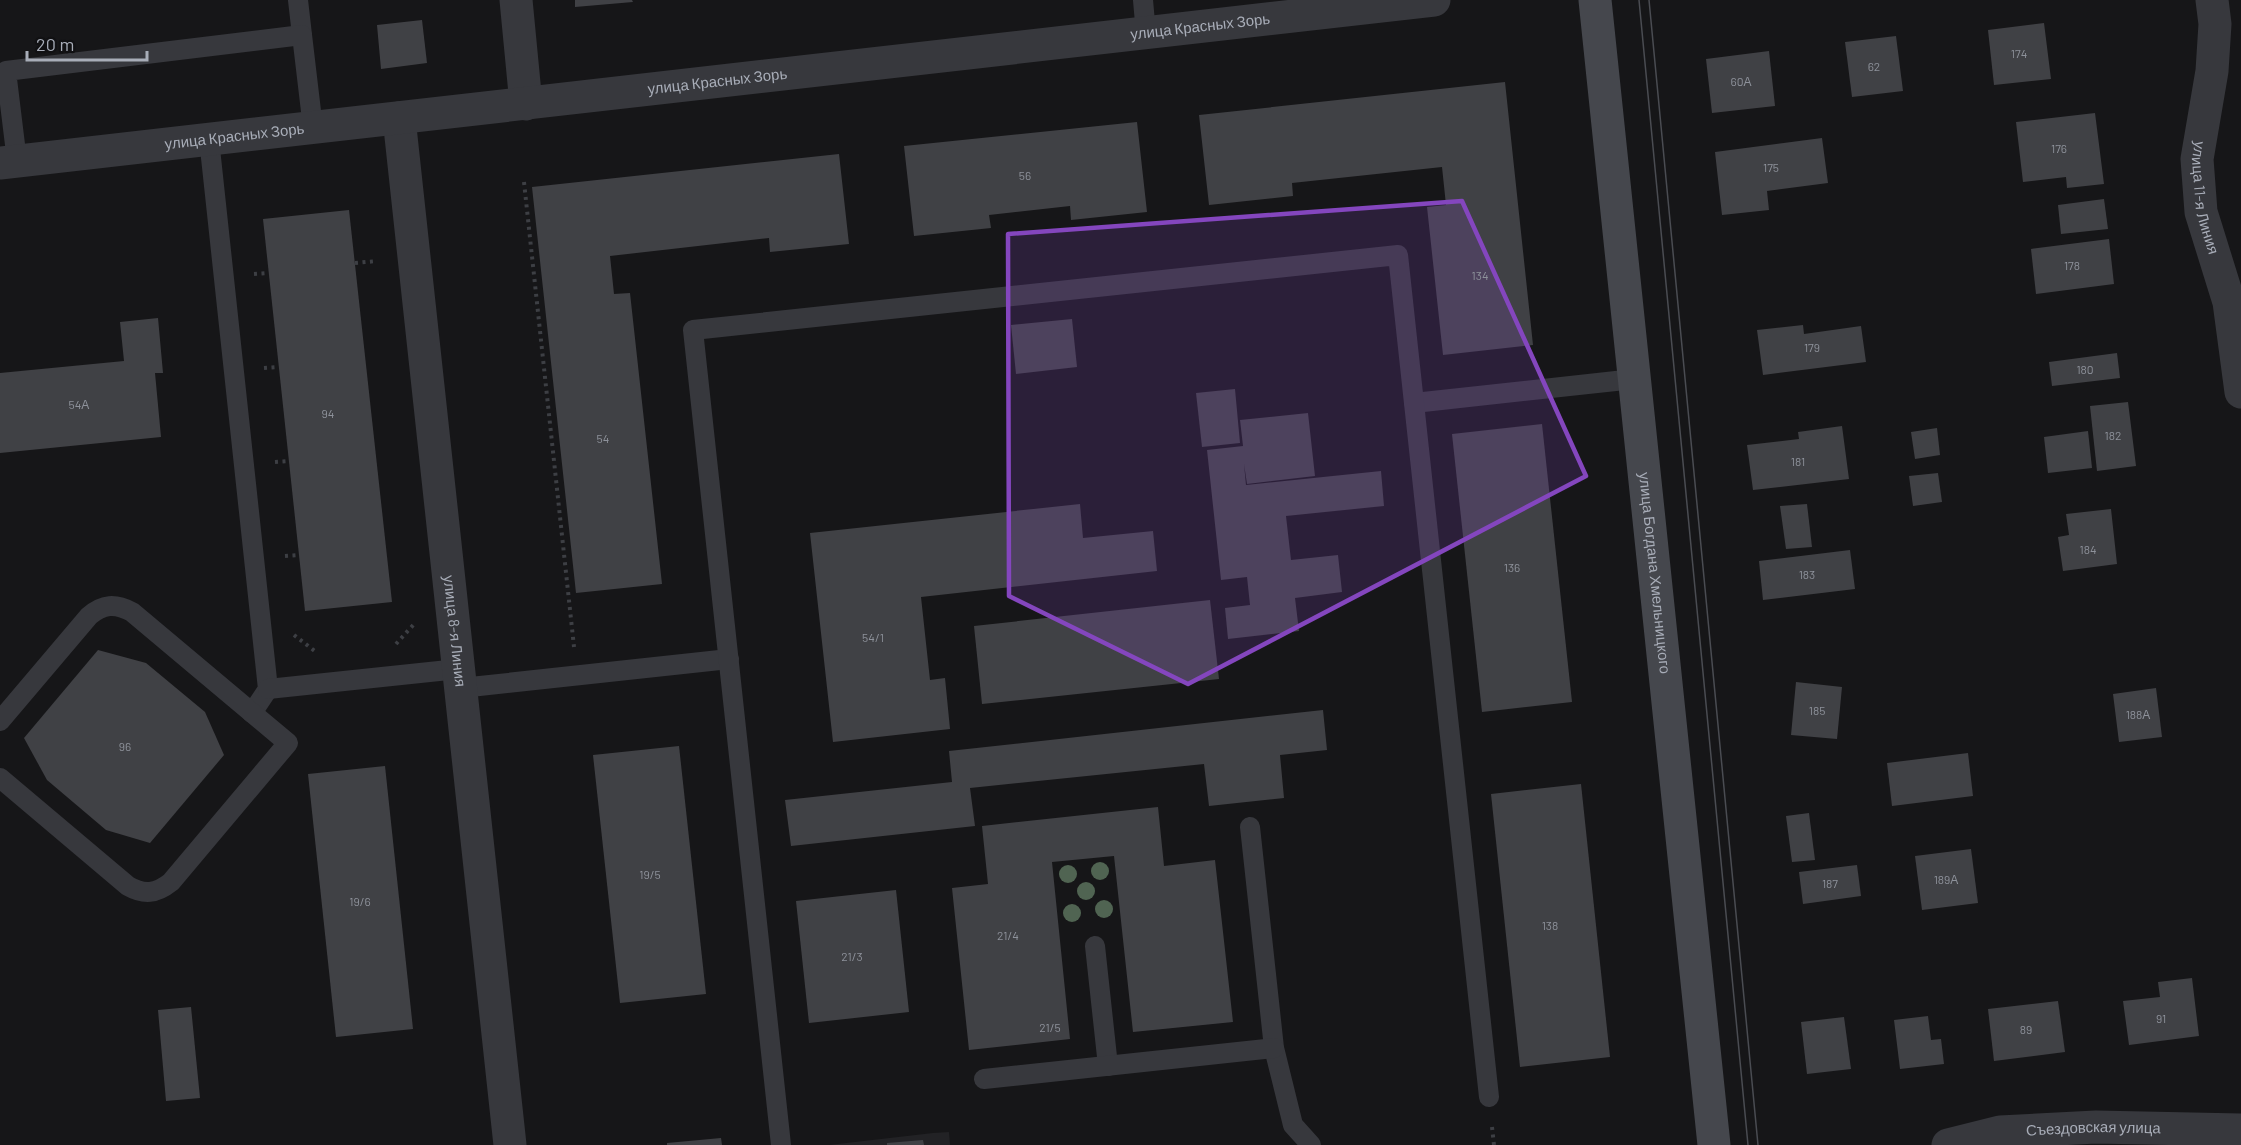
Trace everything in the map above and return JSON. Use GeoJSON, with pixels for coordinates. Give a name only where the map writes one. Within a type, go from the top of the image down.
{"type":"FeatureCollection","features":[{"type":"Feature","properties":{"kind":"main road","name":"улица Богдана Хмельницкого"},"geometry":{"type":"LineString","coordinates":[[1595,0],[1714,1145]]}},
{"type":"Feature","properties":{"kind":"street"},"geometry":{"type":"LineString","coordinates":[[516,0],[526,104]]}},
{"type":"Feature","properties":{"kind":"street","name":"улица Красных Зорь"},"geometry":{"type":"LineString","coordinates":[[8,162],[1434,0]]}},
{"type":"Feature","properties":{"kind":"street","name":"улица 11-я Линия"},"geometry":{"type":"LineString","coordinates":[[2212,0],[2215,24],[2212,71],[2197,159],[2201,212],[2229,302],[2241,392]]}},
{"type":"Feature","properties":{"kind":"street","name":"улица 8-я Линия"},"geometry":{"type":"LineString","coordinates":[[399,118],[510,1145]]}},
{"type":"Feature","properties":{"kind":"street","name":"Съездовская улица"},"geometry":{"type":"LineString","coordinates":[[1948,1145],[2000,1132],[2096,1127],[2241,1130]]}},
{"type":"Feature","properties":{"kind":"lane"},"geometry":{"type":"LineString","coordinates":[[298,0],[313,128]]}},
{"type":"Feature","properties":{"kind":"lane"},"geometry":{"type":"LineString","coordinates":[[1143,0],[1146,34]]}},
{"type":"Feature","properties":{"kind":"lane"},"geometry":{"type":"LineString","coordinates":[[8,162],[6,71],[302,35]]}},
{"type":"Feature","properties":{"kind":"lane"},"geometry":{"type":"LineString","coordinates":[[209,139],[268,689],[252,713]]}},
{"type":"Feature","properties":{"kind":"lane"},"geometry":{"type":"LineString","coordinates":[[781,1145],[693,330],[1398,255],[1489,1096]]}},
{"type":"Feature","properties":{"kind":"lane"},"geometry":{"type":"LineString","coordinates":[[1414,403],[1634,380]]}},
{"type":"Feature","properties":{"kind":"lane"},"geometry":{"type":"LineString","coordinates":[[0,721],[89,616],[98,608],[110,605],[132,612],[288,743],[171,882],[161,890],[150,893],[138,892],[128,886],[0,778]]}},
{"type":"Feature","properties":{"kind":"lane"},"geometry":{"type":"LineString","coordinates":[[268,689],[460,679],[577,676],[729,659]]}},
{"type":"Feature","properties":{"kind":"lane"},"geometry":{"type":"LineString","coordinates":[[1250,827],[1274,1048],[1293,1125],[1311,1145]]}},
{"type":"Feature","properties":{"kind":"lane"},"geometry":{"type":"LineString","coordinates":[[1095,946],[1108,1066]]}},
{"type":"Feature","properties":{"kind":"lane"},"geometry":{"type":"LineString","coordinates":[[984,1079],[1274,1048]]}},
{"type":"Feature","properties":{"kind":"path"},"geometry":{"type":"LineString","coordinates":[[524,182],[577,676]]}},
{"type":"Feature","properties":{"kind":"path"},"geometry":{"type":"LineString","coordinates":[[355,263],[372,261]]}},
{"type":"Feature","properties":{"kind":"path"},"geometry":{"type":"LineString","coordinates":[[388,651],[405,637],[417,620]]}},
{"type":"Feature","properties":{"kind":"path"},"geometry":{"type":"LineString","coordinates":[[292,633],[307,648],[326,657]]}},
{"type":"Feature","properties":{"kind":"highlighted area"},"geometry":{"type":"Polygon","coordinates":[[[1462,201],[1586,476],[1188,684],[1009,596],[1008,234],[1462,201]]]}},
{"type":"Feature","properties":{"kind":"shaded area"},"geometry":{"type":"Polygon","coordinates":[[[949,1132],[950,1145],[829,1145],[933,1133],[949,1132]]]}},
{"type":"Feature","properties":{"kind":"building"},"geometry":{"type":"Polygon","coordinates":[[[575,0],[632,0],[633,2],[575,7],[575,0]]]}},
{"type":"Feature","properties":{"kind":"building"},"geometry":{"type":"Polygon","coordinates":[[[422,20],[427,63],[381,69],[377,25],[422,20]]]}},
{"type":"Feature","properties":{"kind":"building"},"geometry":{"type":"Polygon","coordinates":[[[2044,23],[2051,79],[1994,85],[1988,30],[2044,23]]]}},
{"type":"Feature","properties":{"kind":"building"},"geometry":{"type":"Polygon","coordinates":[[[1896,36],[1903,91],[1852,97],[1845,42],[1896,36]]]}},
{"type":"Feature","properties":{"kind":"building"},"geometry":{"type":"Polygon","coordinates":[[[1769,51],[1775,106],[1712,113],[1706,59],[1769,51]]]}},
{"type":"Feature","properties":{"kind":"building"},"geometry":{"type":"Polygon","coordinates":[[[1505,82],[1533,345],[1443,355],[1427,207],[1446,205],[1442,167],[1292,183],[1293,196],[1209,205],[1199,115],[1505,82]]]}},
{"type":"Feature","properties":{"kind":"building"},"geometry":{"type":"Polygon","coordinates":[[[2095,113],[2104,184],[2067,188],[2066,177],[2023,182],[2016,122],[2095,113]]]}},
{"type":"Feature","properties":{"kind":"building"},"geometry":{"type":"Polygon","coordinates":[[[1137,122],[1147,212],[1071,220],[1070,206],[989,215],[991,228],[914,236],[904,146],[1137,122]]]}},
{"type":"Feature","properties":{"kind":"building"},"geometry":{"type":"Polygon","coordinates":[[[1822,138],[1828,183],[1767,191],[1769,210],[1722,215],[1715,152],[1822,138]]]}},
{"type":"Feature","properties":{"kind":"building"},"geometry":{"type":"Polygon","coordinates":[[[839,154],[849,244],[770,252],[769,238],[610,256],[614,294],[630,293],[662,584],[576,593],[532,187],[839,154]]]}},
{"type":"Feature","properties":{"kind":"building"},"geometry":{"type":"Polygon","coordinates":[[[2104,199],[2108,229],[2061,234],[2058,205],[2104,199]]]}},
{"type":"Feature","properties":{"kind":"building"},"geometry":{"type":"Polygon","coordinates":[[[349,210],[392,602],[305,611],[263,219],[349,210]]]}},
{"type":"Feature","properties":{"kind":"building"},"geometry":{"type":"Polygon","coordinates":[[[2109,239],[2114,284],[2036,294],[2031,249],[2109,239]]]}},
{"type":"Feature","properties":{"kind":"building"},"geometry":{"type":"Polygon","coordinates":[[[158,318],[163,373],[155,373],[161,437],[0,453],[0,373],[124,361],[120,322],[158,318]]]}},
{"type":"Feature","properties":{"kind":"building"},"geometry":{"type":"Polygon","coordinates":[[[1072,319],[1077,367],[1016,374],[1011,325],[1072,319]]]}},
{"type":"Feature","properties":{"kind":"building"},"geometry":{"type":"Polygon","coordinates":[[[1803,325],[1804,334],[1861,326],[1866,362],[1763,375],[1757,330],[1803,325]]]}},
{"type":"Feature","properties":{"kind":"building"},"geometry":{"type":"Polygon","coordinates":[[[2117,353],[2120,378],[2052,386],[2049,362],[2117,353]]]}},
{"type":"Feature","properties":{"kind":"building"},"geometry":{"type":"Polygon","coordinates":[[[1235,389],[1240,443],[1202,447],[1196,393],[1235,389]]]}},
{"type":"Feature","properties":{"kind":"building"},"geometry":{"type":"Polygon","coordinates":[[[2128,402],[2136,466],[2097,471],[2090,406],[2128,402]]]}},
{"type":"Feature","properties":{"kind":"building"},"geometry":{"type":"Polygon","coordinates":[[[1308,413],[1315,476],[1247,484],[1244,464],[1246,485],[1381,471],[1384,506],[1286,516],[1291,560],[1338,555],[1342,592],[1295,598],[1299,631],[1228,639],[1225,608],[1250,605],[1247,577],[1221,580],[1207,450],[1243,446],[1240,420],[1308,413]]]}},
{"type":"Feature","properties":{"kind":"building"},"geometry":{"type":"Polygon","coordinates":[[[1542,424],[1572,702],[1482,712],[1452,434],[1542,424]]]}},
{"type":"Feature","properties":{"kind":"building"},"geometry":{"type":"Polygon","coordinates":[[[1842,426],[1849,479],[1753,490],[1747,445],[1799,439],[1798,432],[1842,426]]]}},
{"type":"Feature","properties":{"kind":"building"},"geometry":{"type":"Polygon","coordinates":[[[1937,428],[1940,455],[1915,459],[1911,432],[1937,428]]]}},
{"type":"Feature","properties":{"kind":"building"},"geometry":{"type":"Polygon","coordinates":[[[2088,431],[2092,468],[2048,473],[2044,437],[2088,431]]]}},
{"type":"Feature","properties":{"kind":"building"},"geometry":{"type":"Polygon","coordinates":[[[1938,473],[1942,502],[1913,506],[1909,476],[1938,473]]]}},
{"type":"Feature","properties":{"kind":"building"},"geometry":{"type":"Polygon","coordinates":[[[1080,504],[1083,538],[1153,531],[1157,571],[921,597],[930,680],[945,678],[950,729],[833,742],[810,533],[1080,504]]]}},
{"type":"Feature","properties":{"kind":"building"},"geometry":{"type":"Polygon","coordinates":[[[1807,504],[1812,547],[1786,549],[1780,506],[1807,504]]]}},
{"type":"Feature","properties":{"kind":"building"},"geometry":{"type":"Polygon","coordinates":[[[2111,509],[2117,564],[2063,571],[2058,537],[2069,535],[2066,514],[2111,509]]]}},
{"type":"Feature","properties":{"kind":"building"},"geometry":{"type":"Polygon","coordinates":[[[1850,550],[1855,589],[1763,600],[1759,561],[1850,550]]]}},
{"type":"Feature","properties":{"kind":"building"},"geometry":{"type":"Polygon","coordinates":[[[1210,600],[1219,679],[982,704],[974,626],[1210,600]]]}},
{"type":"Feature","properties":{"kind":"building"},"geometry":{"type":"Polygon","coordinates":[[[98,650],[146,663],[205,712],[224,755],[150,843],[106,830],[47,780],[24,738],[98,650]]]}},
{"type":"Feature","properties":{"kind":"building"},"geometry":{"type":"Polygon","coordinates":[[[1796,682],[1842,687],[1837,739],[1791,735],[1796,682]]]}},
{"type":"Feature","properties":{"kind":"building"},"geometry":{"type":"Polygon","coordinates":[[[2156,688],[2162,737],[2119,742],[2113,694],[2156,688]]]}},
{"type":"Feature","properties":{"kind":"building"},"geometry":{"type":"Polygon","coordinates":[[[1323,710],[1327,750],[1280,755],[1284,798],[1209,806],[1204,764],[970,788],[975,826],[791,846],[785,800],[952,782],[949,751],[1323,710]]]}},
{"type":"Feature","properties":{"kind":"building"},"geometry":{"type":"Polygon","coordinates":[[[679,746],[706,994],[620,1003],[593,755],[679,746]]]}},
{"type":"Feature","properties":{"kind":"building"},"geometry":{"type":"Polygon","coordinates":[[[1968,753],[1973,796],[1892,806],[1887,763],[1968,753]]]}},
{"type":"Feature","properties":{"kind":"building"},"geometry":{"type":"Polygon","coordinates":[[[385,766],[413,1029],[336,1037],[308,774],[385,766]]]}},
{"type":"Feature","properties":{"kind":"building"},"geometry":{"type":"Polygon","coordinates":[[[1581,784],[1610,1057],[1520,1067],[1491,794],[1581,784]]]}},
{"type":"Feature","properties":{"kind":"building"},"geometry":{"type":"Polygon","coordinates":[[[1158,807],[1164,866],[1215,860],[1233,1022],[1133,1032],[1114,856],[1052,862],[1070,1039],[969,1050],[952,888],[988,884],[982,826],[1158,807]]]}},
{"type":"Feature","properties":{"kind":"building"},"geometry":{"type":"Polygon","coordinates":[[[1809,813],[1815,860],[1792,862],[1786,816],[1809,813]]]}},
{"type":"Feature","properties":{"kind":"building"},"geometry":{"type":"Polygon","coordinates":[[[1971,849],[1978,903],[1922,910],[1915,856],[1971,849]]]}},
{"type":"Feature","properties":{"kind":"building"},"geometry":{"type":"Polygon","coordinates":[[[1857,865],[1861,896],[1803,904],[1799,872],[1857,865]]]}},
{"type":"Feature","properties":{"kind":"building"},"geometry":{"type":"Polygon","coordinates":[[[896,890],[909,1012],[809,1023],[796,901],[896,890]]]}},
{"type":"Feature","properties":{"kind":"building"},"geometry":{"type":"Polygon","coordinates":[[[2192,978],[2199,1036],[2129,1045],[2123,1001],[2160,997],[2158,982],[2192,978]]]}},
{"type":"Feature","properties":{"kind":"building"},"geometry":{"type":"Polygon","coordinates":[[[2058,1001],[2065,1052],[1994,1061],[1988,1009],[2058,1001]]]}},
{"type":"Feature","properties":{"kind":"building"},"geometry":{"type":"Polygon","coordinates":[[[191,1007],[200,1098],[166,1101],[158,1010],[191,1007]]]}},
{"type":"Feature","properties":{"kind":"building"},"geometry":{"type":"Polygon","coordinates":[[[1928,1016],[1931,1040],[1941,1039],[1944,1064],[1900,1069],[1894,1020],[1928,1016]]]}},
{"type":"Feature","properties":{"kind":"building"},"geometry":{"type":"Polygon","coordinates":[[[1844,1017],[1851,1069],[1807,1074],[1801,1022],[1844,1017]]]}},
{"type":"Feature","properties":{"kind":"building"},"geometry":{"type":"Polygon","coordinates":[[[721,1138],[722,1145],[667,1145],[667,1143],[721,1138]]]}},
{"type":"Feature","properties":{"kind":"building"},"geometry":{"type":"Polygon","coordinates":[[[923,1140],[924,1145],[887,1145],[887,1143],[923,1140]]]}},
{"type":"Feature","properties":{"kind":"tram line"},"geometry":{"type":"LineString","coordinates":[[1639,0],[1748,1145]]}},
{"type":"Feature","properties":{"kind":"tram line"},"geometry":{"type":"LineString","coordinates":[[1649,0],[1758,1145]]}}]}
